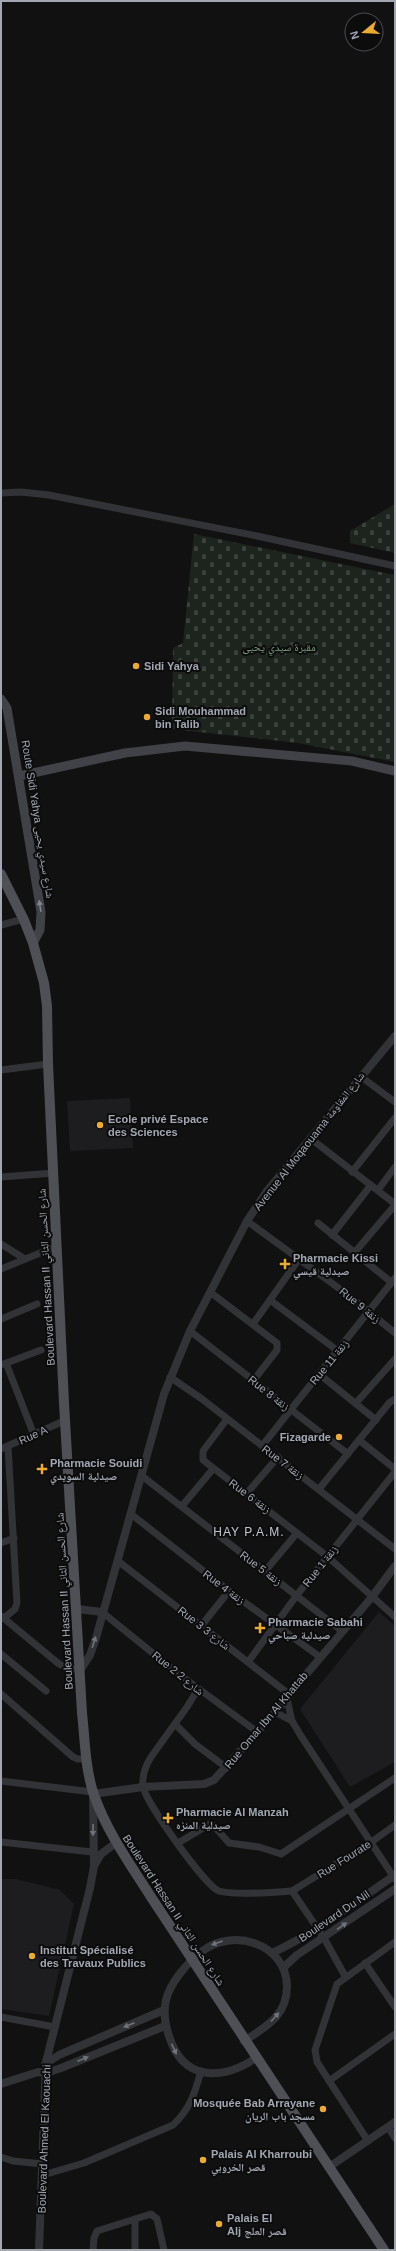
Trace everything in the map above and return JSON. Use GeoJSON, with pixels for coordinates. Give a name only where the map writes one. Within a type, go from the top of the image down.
{"type":"FeatureCollection","features":[{"type":"Feature","properties":{"kind":"main road","name":"Route Sidi Yahya شارع سيدي يحيى"},"geometry":{"type":"LineString","coordinates":[[1,699],[8,708],[41,912],[40,930],[33,943]]}},
{"type":"Feature","properties":{"kind":"main road"},"geometry":{"type":"LineString","coordinates":[[19,776],[125,753],[185,746],[352,762],[395,771]]}},
{"type":"Feature","properties":{"kind":"main road","name":"Boulevard Hassan II شارع الحسن الثاني"},"geometry":{"type":"LineString","coordinates":[[1,874],[24,919],[33,943],[44,983],[47,1006],[48,1064],[57,1246],[77,1609],[87,1759],[93,1793],[116,1843],[191,1961],[330,2166],[384,2250]]}},
{"type":"Feature","properties":{"kind":"street"},"geometry":{"type":"LineString","coordinates":[[1,493],[22,492],[49,495],[257,536],[395,566]]}},
{"type":"Feature","properties":{"kind":"street"},"geometry":{"type":"LineString","coordinates":[[1,925],[24,919]]}},
{"type":"Feature","properties":{"kind":"street","name":"Avenue Al Moqaouama شارع المقاومة"},"geometry":{"type":"LineString","coordinates":[[81,1669],[90,1655],[170,1377],[190,1331],[247,1221],[267,1191],[360,1076],[395,1036]]}},
{"type":"Feature","properties":{"kind":"street"},"geometry":{"type":"LineString","coordinates":[[1,1070],[48,1064]]}},
{"type":"Feature","properties":{"kind":"street"},"geometry":{"type":"LineString","coordinates":[[360,1076],[395,1102]]}},
{"type":"Feature","properties":{"kind":"street"},"geometry":{"type":"LineString","coordinates":[[352,1172],[395,1118]]}},
{"type":"Feature","properties":{"kind":"street"},"geometry":{"type":"LineString","coordinates":[[310,1138],[352,1172],[378,1190],[395,1205],[355,1252]]}},
{"type":"Feature","properties":{"kind":"street"},"geometry":{"type":"LineString","coordinates":[[378,1190],[395,1167]]}},
{"type":"Feature","properties":{"kind":"street"},"geometry":{"type":"LineString","coordinates":[[1,1178],[54,1173]]}},
{"type":"Feature","properties":{"kind":"street"},"geometry":{"type":"LineString","coordinates":[[332,1235],[371,1185]]}},
{"type":"Feature","properties":{"kind":"street","name":"Rue 9 زنقة"},"geometry":{"type":"LineString","coordinates":[[247,1221],[299,1258],[395,1333]]}},
{"type":"Feature","properties":{"kind":"street"},"geometry":{"type":"LineString","coordinates":[[318,1223],[393,1280]]}},
{"type":"Feature","properties":{"kind":"street"},"geometry":{"type":"LineString","coordinates":[[1,1244],[24,1259]]}},
{"type":"Feature","properties":{"kind":"street"},"geometry":{"type":"LineString","coordinates":[[1,1269],[57,1246]]}},
{"type":"Feature","properties":{"kind":"street"},"geometry":{"type":"LineString","coordinates":[[253,1324],[299,1258]]}},
{"type":"Feature","properties":{"kind":"street","name":"Rue 11 زنقة"},"geometry":{"type":"LineString","coordinates":[[262,1446],[393,1280]]}},
{"type":"Feature","properties":{"kind":"street"},"geometry":{"type":"LineString","coordinates":[[210,1292],[272,1338],[278,1346],[274,1354],[253,1381]]}},
{"type":"Feature","properties":{"kind":"street"},"geometry":{"type":"LineString","coordinates":[[270,1300],[338,1351]]}},
{"type":"Feature","properties":{"kind":"street"},"geometry":{"type":"LineString","coordinates":[[1,1319],[37,1304]]}},
{"type":"Feature","properties":{"kind":"street","name":"Rue 8 زنقة"},"geometry":{"type":"LineString","coordinates":[[190,1331],[348,1454]]}},
{"type":"Feature","properties":{"kind":"street"},"geometry":{"type":"LineString","coordinates":[[34,1435],[4,1364],[41,1350]]}},
{"type":"Feature","properties":{"kind":"street"},"geometry":{"type":"LineString","coordinates":[[356,1403],[395,1359]]}},
{"type":"Feature","properties":{"kind":"street"},"geometry":{"type":"LineString","coordinates":[[319,1374],[376,1420]]}},
{"type":"Feature","properties":{"kind":"street","name":"Rue 7 زنقة"},"geometry":{"type":"LineString","coordinates":[[170,1377],[320,1489],[395,1549]]}},
{"type":"Feature","properties":{"kind":"street"},"geometry":{"type":"LineString","coordinates":[[320,1489],[390,1402],[395,1399]]}},
{"type":"Feature","properties":{"kind":"street","name":"Rue 6 زنقة"},"geometry":{"type":"LineString","coordinates":[[226,1419],[203,1451],[201,1458],[328,1557],[395,1616]]}},
{"type":"Feature","properties":{"kind":"street","name":"Rue A"},"geometry":{"type":"LineString","coordinates":[[4,1448],[66,1420]]}},
{"type":"Feature","properties":{"kind":"street"},"geometry":{"type":"LineString","coordinates":[[359,1440],[395,1470]]}},
{"type":"Feature","properties":{"kind":"street"},"geometry":{"type":"LineString","coordinates":[[4,1448],[14,1538],[17,1603],[15,1609],[3,1617],[59,1664],[70,1669],[81,1669]]}},
{"type":"Feature","properties":{"kind":"street"},"geometry":{"type":"LineString","coordinates":[[247,1493],[278,1457]]}},
{"type":"Feature","properties":{"kind":"street"},"geometry":{"type":"LineString","coordinates":[[182,1506],[213,1468]]}},
{"type":"Feature","properties":{"kind":"street","name":"Rue 1 زنقة"},"geometry":{"type":"LineString","coordinates":[[248,1662],[276,1626],[297,1595],[395,1470]]}},
{"type":"Feature","properties":{"kind":"street","name":"Rue 5 زنقة"},"geometry":{"type":"LineString","coordinates":[[142,1476],[266,1570],[342,1631]]}},
{"type":"Feature","properties":{"kind":"street","name":"Rue 4 زنقة"},"geometry":{"type":"LineString","coordinates":[[131,1514],[229,1591],[320,1657]]}},
{"type":"Feature","properties":{"kind":"street"},"geometry":{"type":"LineString","coordinates":[[266,1570],[297,1533]]}},
{"type":"Feature","properties":{"kind":"street"},"geometry":{"type":"LineString","coordinates":[[1,1543],[14,1538]]}},
{"type":"Feature","properties":{"kind":"street","name":"Rue 3 شارع 3"},"geometry":{"type":"LineString","coordinates":[[118,1561],[248,1662],[289,1697]]}},
{"type":"Feature","properties":{"kind":"street","name":"Rue Omar Ibn Al Khattab"},"geometry":{"type":"LineString","coordinates":[[93,1793],[143,1787],[204,1784],[214,1780],[227,1768],[256,1731],[289,1697],[320,1657],[372,1597],[395,1566]]}},
{"type":"Feature","properties":{"kind":"street"},"geometry":{"type":"LineString","coordinates":[[201,1626],[229,1591]]}},
{"type":"Feature","properties":{"kind":"street"},"geometry":{"type":"LineString","coordinates":[[77,1609],[102,1612]]}},
{"type":"Feature","properties":{"kind":"street","name":"Rue 2 شارع 2"},"geometry":{"type":"LineString","coordinates":[[102,1612],[198,1689],[256,1731]]}},
{"type":"Feature","properties":{"kind":"street"},"geometry":{"type":"LineString","coordinates":[[1,1654],[46,1691]]}},
{"type":"Feature","properties":{"kind":"street"},"geometry":{"type":"LineString","coordinates":[[198,1689],[175,1724],[156,1748],[146,1766],[143,1787],[178,1843],[205,1880],[219,1891],[232,1893],[292,1892],[324,1938],[345,1976]]}},
{"type":"Feature","properties":{"kind":"street"},"geometry":{"type":"LineString","coordinates":[[1,1694],[73,1757],[78,1759],[87,1759]]}},
{"type":"Feature","properties":{"kind":"street"},"geometry":{"type":"LineString","coordinates":[[289,1697],[292,1721],[370,1843],[394,1877]]}},
{"type":"Feature","properties":{"kind":"street"},"geometry":{"type":"LineString","coordinates":[[275,1712],[292,1721]]}},
{"type":"Feature","properties":{"kind":"street"},"geometry":{"type":"LineString","coordinates":[[175,1724],[195,1744],[227,1768]]}},
{"type":"Feature","properties":{"kind":"street"},"geometry":{"type":"LineString","coordinates":[[178,1843],[210,1824],[214,1826],[230,1843],[259,1846],[281,1854],[395,1778]]}},
{"type":"Feature","properties":{"kind":"street"},"geometry":{"type":"LineString","coordinates":[[1,1781],[93,1793]]}},
{"type":"Feature","properties":{"kind":"street","name":"Boulevard Ahmed El Kaouachi"},"geometry":{"type":"LineString","coordinates":[[93,1793],[92,1852],[94,1866]]}},
{"type":"Feature","properties":{"kind":"street","name":"Rue Fourate"},"geometry":{"type":"LineString","coordinates":[[292,1892],[370,1843],[395,1825]]}},
{"type":"Feature","properties":{"kind":"street"},"geometry":{"type":"LineString","coordinates":[[1,1842],[92,1852]]}},
{"type":"Feature","properties":{"kind":"street","name":"Boulevard Ahmed El Kaouachi"},"geometry":{"type":"LineString","coordinates":[[46,2062],[86,1906],[94,1866],[101,1854],[116,1843]]}},
{"type":"Feature","properties":{"kind":"street","name":"Boulevard Du Nil"},"geometry":{"type":"LineString","coordinates":[[272,1953],[292,1944],[394,1877]]}},
{"type":"Feature","properties":{"kind":"street","name":"Boulevard Du Nil"},"geometry":{"type":"LineString","coordinates":[[284,1967],[395,1889]]}},
{"type":"Feature","properties":{"kind":"street"},"geometry":{"type":"LineString","coordinates":[[244,2041],[265,2027],[281,2009],[286,1992],[284,1967],[272,1953],[248,1942],[219,1940],[191,1961],[171,1987],[166,1999],[164,2010],[166,2026],[178,2056],[187,2065],[200,2071],[226,2072],[237,2069],[256,2058]]}},
{"type":"Feature","properties":{"kind":"street"},"geometry":{"type":"LineString","coordinates":[[368,2141],[317,2062],[315,2050],[334,1990],[345,1976],[395,1942]]}},
{"type":"Feature","properties":{"kind":"street"},"geometry":{"type":"LineString","coordinates":[[365,1963],[395,2007]]}},
{"type":"Feature","properties":{"kind":"street"},"geometry":{"type":"LineString","coordinates":[[42,2072],[46,2062],[164,2010]]}},
{"type":"Feature","properties":{"kind":"street"},"geometry":{"type":"LineString","coordinates":[[1,2017],[55,2027]]}},
{"type":"Feature","properties":{"kind":"street"},"geometry":{"type":"LineString","coordinates":[[1,2084],[42,2072],[166,2026]]}},
{"type":"Feature","properties":{"kind":"street"},"geometry":{"type":"LineString","coordinates":[[329,2081],[395,2034]]}},
{"type":"Feature","properties":{"kind":"street"},"geometry":{"type":"LineString","coordinates":[[43,2174],[84,2163],[173,2125],[184,2115],[192,2102],[200,2071]]}},
{"type":"Feature","properties":{"kind":"street","name":"Boulevard Ahmed El Kaouachi"},"geometry":{"type":"LineString","coordinates":[[39,2250],[43,2174],[42,2072]]}},
{"type":"Feature","properties":{"kind":"street"},"geometry":{"type":"LineString","coordinates":[[330,2166],[395,2122]]}},
{"type":"Feature","properties":{"kind":"street"},"geometry":{"type":"LineString","coordinates":[[388,2127],[395,2138]]}},
{"type":"Feature","properties":{"kind":"street"},"geometry":{"type":"LineString","coordinates":[[1,2157],[13,2161],[43,2164]]}},
{"type":"Feature","properties":{"kind":"street"},"geometry":{"type":"LineString","coordinates":[[93,2250],[94,2238],[97,2231],[151,2214],[156,2216],[164,2250]]}},
{"type":"Feature","properties":{"kind":"street"},"geometry":{"type":"LineString","coordinates":[[135,2219],[135,2250]]}},
{"type":"Feature","properties":{"kind":"shaded area","name":"Ecole privé Espace des Sciences"},"geometry":{"type":"Polygon","coordinates":[[[130,1098],[133,1148],[70,1151],[67,1101],[130,1098]]]}},
{"type":"Feature","properties":{"kind":"shaded area"},"geometry":{"type":"Polygon","coordinates":[[[379,1612],[395,1626],[395,1762],[350,1787],[300,1709],[379,1612]]]}},
{"type":"Feature","properties":{"kind":"shaded area","name":"Institut Spécialisé des Travaux Publics"},"geometry":{"type":"Polygon","coordinates":[[[1,1879],[16,1879],[60,1890],[74,1904],[49,2016],[1,2009],[1,1879]]]}},
{"type":"Feature","properties":{"kind":"green space"},"geometry":{"type":"Polygon","coordinates":[[[395,504],[395,553],[350,543],[350,531],[395,504]]]}},
{"type":"Feature","properties":{"kind":"green space","name":"مقبرة سيدي يحيى"},"geometry":{"type":"Polygon","coordinates":[[[194,534],[395,575],[395,762],[298,743],[172,729],[173,648],[183,643],[194,534]]]}},
{"type":"Feature","properties":{"kind":"place","name":"Sidi Yahya"},"geometry":{"type":"Point","coordinates":[136,666]}},
{"type":"Feature","properties":{"kind":"place","name":"Sidi Mouhammad bin Talib"},"geometry":{"type":"Point","coordinates":[147,717]}},
{"type":"Feature","properties":{"kind":"place","name":"Ecole privé Espace des Sciences"},"geometry":{"type":"Point","coordinates":[100,1125]}},
{"type":"Feature","properties":{"kind":"place","name":"Pharmacie Kissi صيدلية قيسي"},"geometry":{"type":"Point","coordinates":[285,1264]}},
{"type":"Feature","properties":{"kind":"place","name":"Fizagarde"},"geometry":{"type":"Point","coordinates":[339,1437]}},
{"type":"Feature","properties":{"kind":"place","name":"Pharmacie Souidi صيدلية السويدي"},"geometry":{"type":"Point","coordinates":[42,1469]}},
{"type":"Feature","properties":{"kind":"place","name":"Pharmacie Sabahi صيدلية صباحي"},"geometry":{"type":"Point","coordinates":[260,1628]}},
{"type":"Feature","properties":{"kind":"place","name":"Pharmacie Al Manzah صيدلية المنزه"},"geometry":{"type":"Point","coordinates":[168,1818]}},
{"type":"Feature","properties":{"kind":"place","name":"Institut Spécialisé des Travaux Publics"},"geometry":{"type":"Point","coordinates":[32,1956]}},
{"type":"Feature","properties":{"kind":"place","name":"Mosquée Bab Arrayane مسجد باب الريان"},"geometry":{"type":"Point","coordinates":[323,2109]}},
{"type":"Feature","properties":{"kind":"place","name":"Palais Al Kharroubi قصر الخروبي"},"geometry":{"type":"Point","coordinates":[203,2160]}},
{"type":"Feature","properties":{"kind":"place","name":"Palais El Alj قصر العلج"},"geometry":{"type":"Point","coordinates":[219,2224]}},
{"type":"Feature","properties":{"kind":"district","name":"HAY P.A.M."},"geometry":{"type":"Point","coordinates":[249,1532]}}]}
